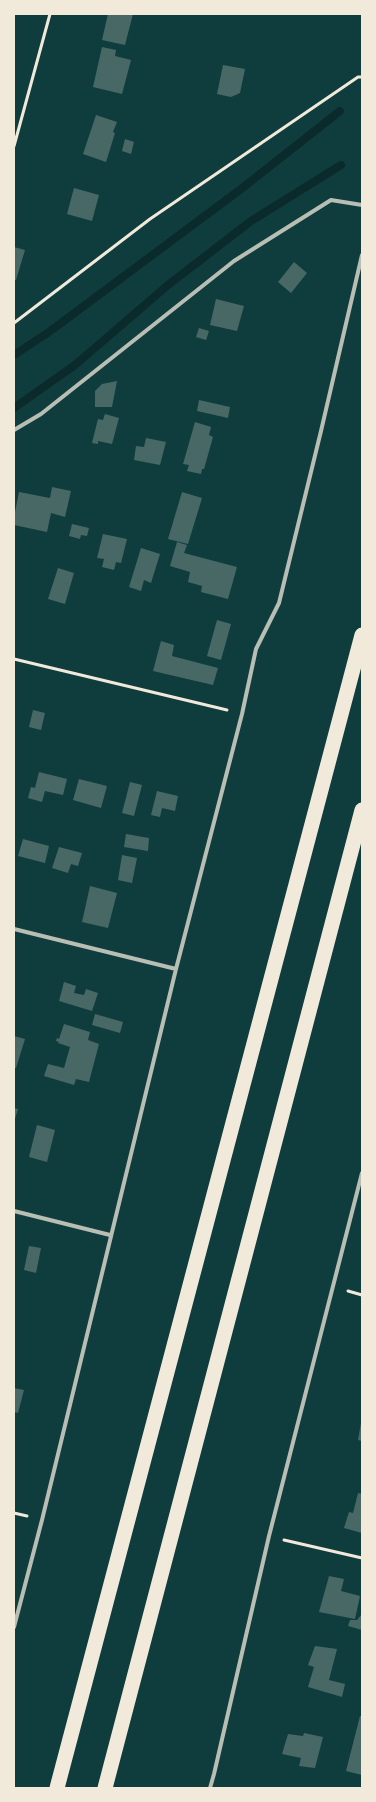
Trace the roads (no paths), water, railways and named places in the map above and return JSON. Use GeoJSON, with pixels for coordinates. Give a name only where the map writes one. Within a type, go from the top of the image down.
{"type":"FeatureCollection","features":[{"type":"Feature","properties":{"kind":"highway"},"geometry":{"type":"LineString","coordinates":[[57,1788],[362,635]]}},
{"type":"Feature","properties":{"kind":"highway"},"geometry":{"type":"LineString","coordinates":[[105,1788],[362,810]]}},
{"type":"Feature","properties":{"kind":"lane"},"geometry":{"type":"LineString","coordinates":[[14,430],[41,414],[234,261],[331,200],[362,205]]}},
{"type":"Feature","properties":{"kind":"lane"},"geometry":{"type":"LineString","coordinates":[[14,1628],[176,969],[242,714],[256,649],[279,603],[362,255]]}},
{"type":"Feature","properties":{"kind":"lane"},"geometry":{"type":"LineString","coordinates":[[14,930],[176,969]]}},
{"type":"Feature","properties":{"kind":"lane"},"geometry":{"type":"LineString","coordinates":[[210,1788],[269,1536],[362,1173]]}},
{"type":"Feature","properties":{"kind":"lane"},"geometry":{"type":"LineString","coordinates":[[14,1211],[110,1235]]}},
{"type":"Feature","properties":{"kind":"waterway"},"geometry":{"type":"LineString","coordinates":[[14,355],[49,332],[241,189],[340,111]]}},
{"type":"Feature","properties":{"kind":"waterway"},"geometry":{"type":"LineString","coordinates":[[14,408],[75,365],[168,285],[251,221],[341,165]]}}]}
